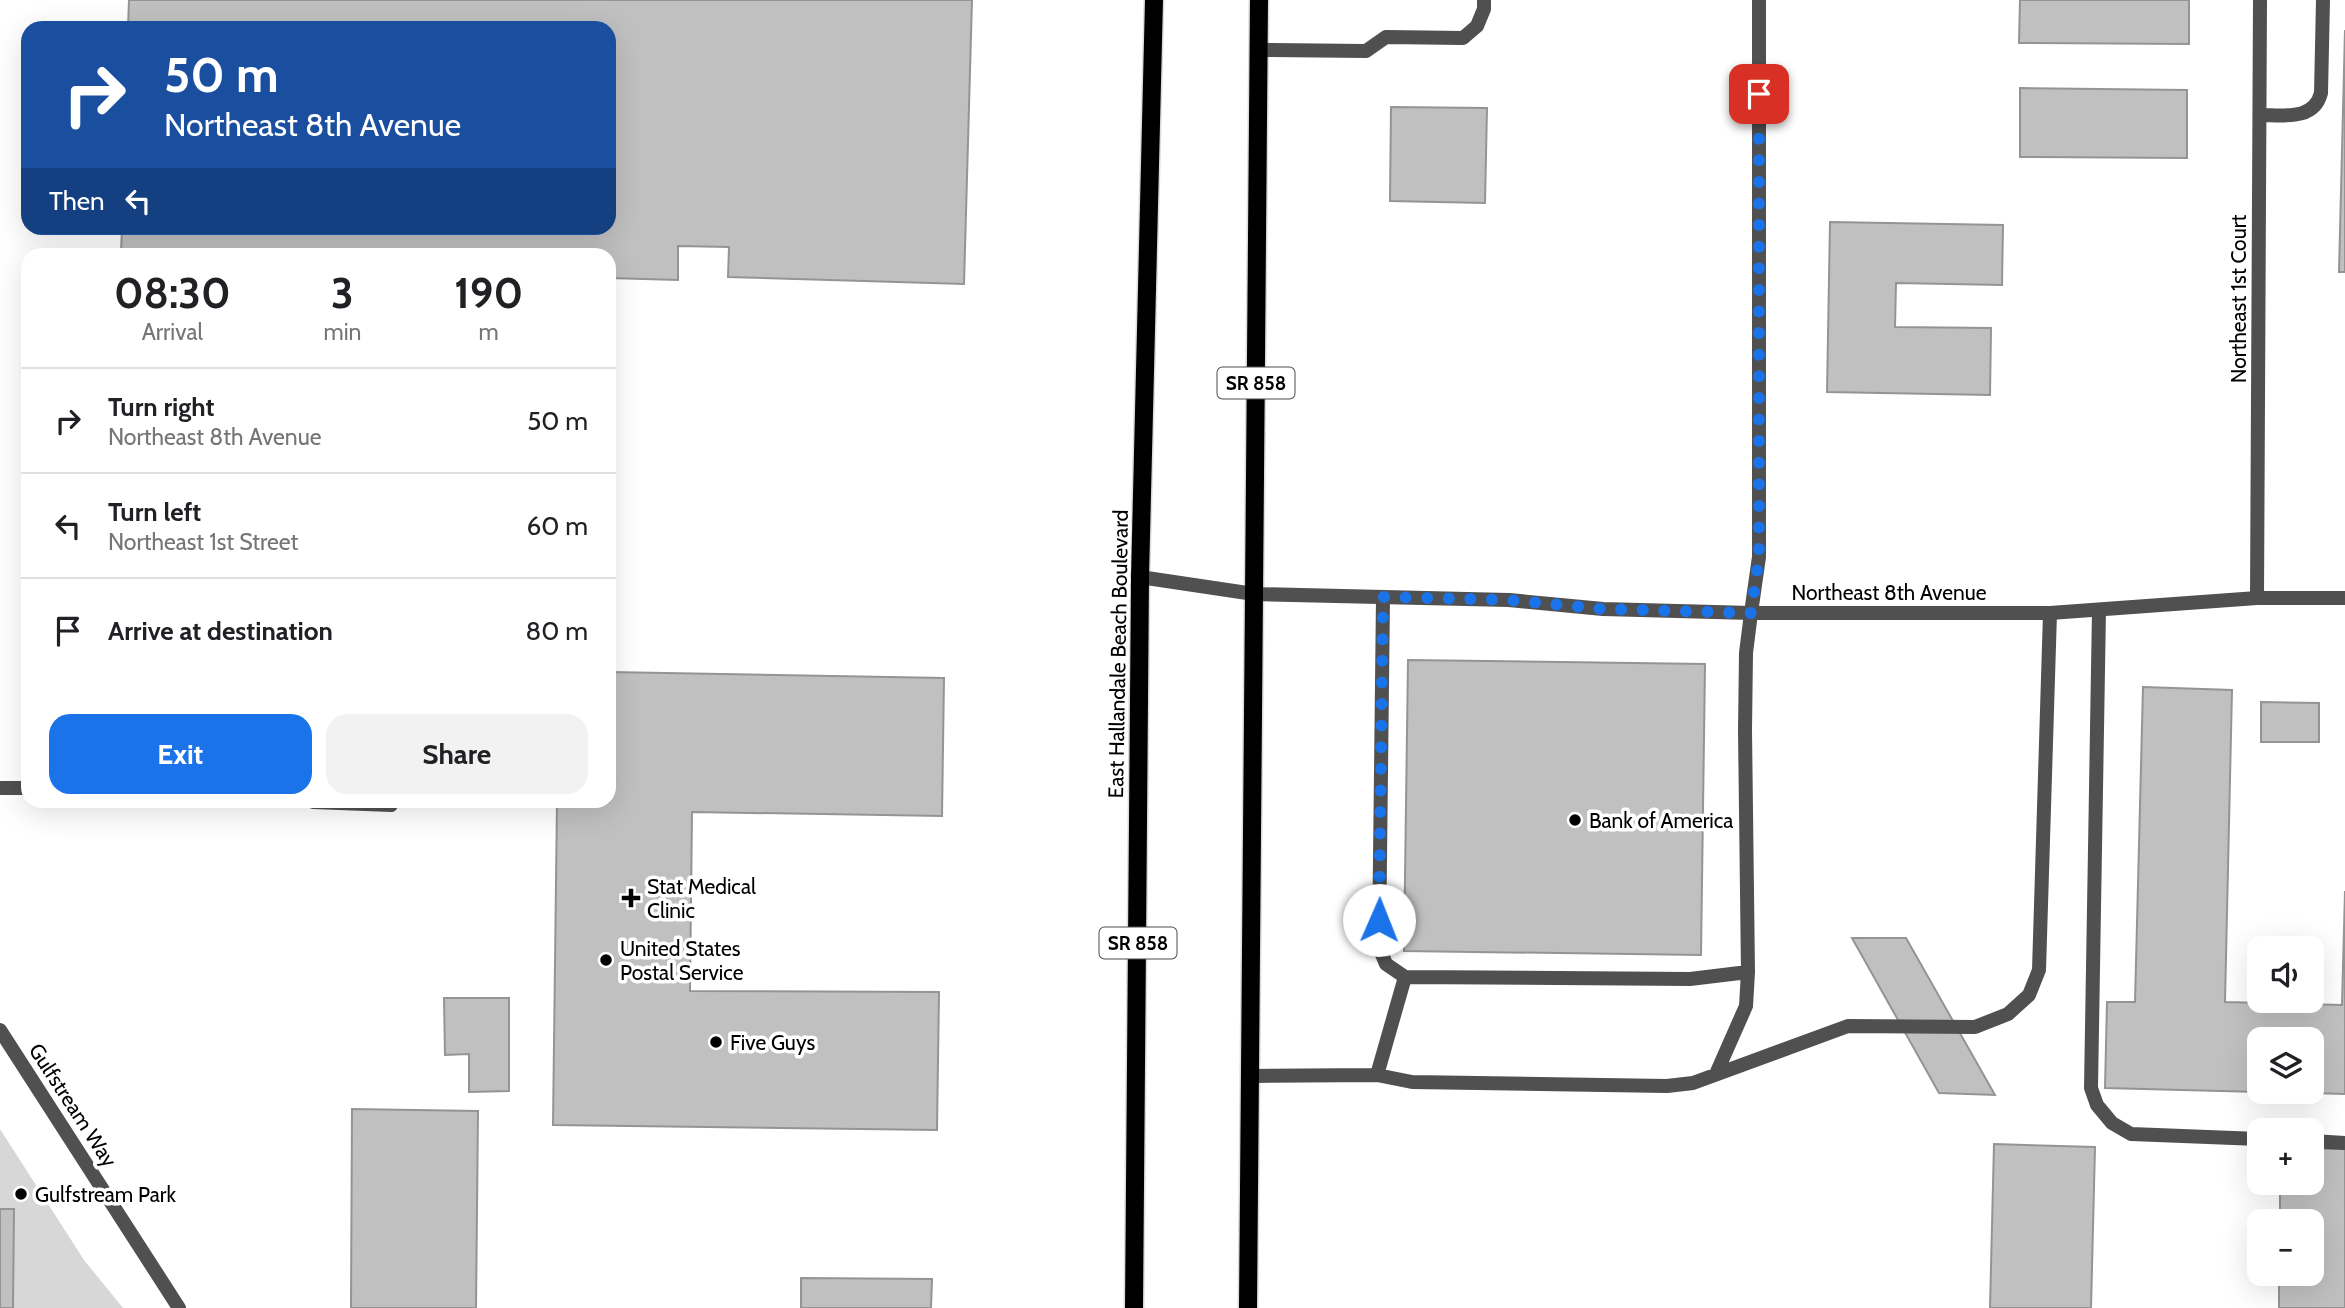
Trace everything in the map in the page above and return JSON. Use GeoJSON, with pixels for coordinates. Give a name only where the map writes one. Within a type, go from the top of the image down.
{"type":"FeatureCollection","features":[{"type":"Feature","properties":{"kind":"main road","name":"East Hallandale Beach Boulevard"},"geometry":{"type":"LineString","coordinates":[[1135,1308],[1140,577],[1154,0]]}},
{"type":"Feature","properties":{"kind":"main road","name":"SR 858"},"geometry":{"type":"LineString","coordinates":[[1248,1308],[1259,0]]}},
{"type":"Feature","properties":{"kind":"street"},"geometry":{"type":"LineString","coordinates":[[1259,50],[1366,51],[1387,37],[1463,38],[1477,26],[1484,9],[1484,0]]}},
{"type":"Feature","properties":{"kind":"street"},"geometry":{"type":"LineString","coordinates":[[1716,1074],[1746,1006],[1748,972],[1746,653],[1759,557],[1759,0]]}},
{"type":"Feature","properties":{"kind":"street","name":"Northeast 1st Court"},"geometry":{"type":"LineString","coordinates":[[2257,598],[2260,0]]}},
{"type":"Feature","properties":{"kind":"street"},"geometry":{"type":"LineString","coordinates":[[2260,115],[2303,115],[2319,103],[2323,0]]}},
{"type":"Feature","properties":{"kind":"street","name":"Northeast 8th Avenue"},"geometry":{"type":"LineString","coordinates":[[1140,577],[1254,594],[1509,600],[1603,609],[1751,613],[2050,613],[2257,598],[2345,598]]}},
{"type":"Feature","properties":{"kind":"street"},"geometry":{"type":"LineString","coordinates":[[1383,597],[1379,947],[1386,964],[1405,977],[1690,979],[1748,972]]}},
{"type":"Feature","properties":{"kind":"street"},"geometry":{"type":"LineString","coordinates":[[2099,610],[2091,1088],[2097,1105],[2112,1123],[2131,1133],[2247,1138]]}},
{"type":"Feature","properties":{"kind":"street"},"geometry":{"type":"LineString","coordinates":[[1250,1076],[1377,1076],[1412,1082],[1667,1086],[1693,1083],[1848,1026],[1975,1027],[2008,1014],[2029,995],[2039,970],[2050,613]]}},
{"type":"Feature","properties":{"kind":"street"},"geometry":{"type":"LineString","coordinates":[[0,788],[21,788]]}},
{"type":"Feature","properties":{"kind":"street"},"geometry":{"type":"LineString","coordinates":[[1377,1076],[1405,977]]}},
{"type":"Feature","properties":{"kind":"street","name":"Gulfstream Way"},"geometry":{"type":"LineString","coordinates":[[0,1030],[178,1308]]}},
{"type":"Feature","properties":{"kind":"street"},"geometry":{"type":"LineString","coordinates":[[2324,1142],[2345,1143]]}},
{"type":"Feature","properties":{"kind":"shaded area","name":"Gulfstream Park"},"geometry":{"type":"Polygon","coordinates":[[[0,1129],[84,1260],[123,1308],[0,1308],[0,1129]]]}},
{"type":"Feature","properties":{"kind":"building"},"geometry":{"type":"Polygon","coordinates":[[[129,0],[972,0],[964,284],[728,277],[729,247],[678,246],[678,280],[616,278],[616,248],[121,248],[122,235],[616,235],[616,21],[128,21],[129,0]]]}},
{"type":"Feature","properties":{"kind":"building"},"geometry":{"type":"Polygon","coordinates":[[[2020,0],[2189,0],[2189,44],[2019,43],[2020,0]]]}},
{"type":"Feature","properties":{"kind":"building"},"geometry":{"type":"Polygon","coordinates":[[[2345,30],[2345,272],[2339,272],[2345,30]]]}},
{"type":"Feature","properties":{"kind":"building"},"geometry":{"type":"Polygon","coordinates":[[[2020,88],[2187,90],[2187,158],[2020,157],[2020,88]]]}},
{"type":"Feature","properties":{"kind":"building"},"geometry":{"type":"Polygon","coordinates":[[[1391,107],[1487,108],[1485,203],[1390,201],[1391,107]]]}},
{"type":"Feature","properties":{"kind":"building"},"geometry":{"type":"Polygon","coordinates":[[[1830,222],[2003,225],[2002,285],[1896,283],[1895,327],[1991,328],[1990,395],[1827,392],[1830,222]]]}},
{"type":"Feature","properties":{"kind":"building"},"geometry":{"type":"Polygon","coordinates":[[[1408,660],[1705,664],[1701,955],[1404,951],[1408,660]]]}},
{"type":"Feature","properties":{"kind":"building"},"geometry":{"type":"Polygon","coordinates":[[[616,672],[944,678],[942,816],[692,812],[690,991],[939,992],[937,1130],[553,1125],[557,808],[616,808],[616,672]]]}},
{"type":"Feature","properties":{"kind":"building"},"geometry":{"type":"Polygon","coordinates":[[[2143,687],[2232,690],[2225,1002],[2247,1003],[2247,1013],[2324,1013],[2324,1005],[2342,1005],[2345,891],[2345,1094],[2324,1093],[2324,1027],[2247,1027],[2247,1092],[2105,1088],[2107,1002],[2135,1002],[2143,687]]]}},
{"type":"Feature","properties":{"kind":"building"},"geometry":{"type":"Polygon","coordinates":[[[2261,702],[2319,703],[2319,742],[2261,742],[2261,702]]]}},
{"type":"Feature","properties":{"kind":"building"},"geometry":{"type":"Polygon","coordinates":[[[1852,938],[1906,938],[1995,1095],[1939,1093],[1852,938]]]}},
{"type":"Feature","properties":{"kind":"building"},"geometry":{"type":"Polygon","coordinates":[[[444,998],[509,998],[509,1091],[469,1092],[469,1054],[445,1055],[444,998]]]}},
{"type":"Feature","properties":{"kind":"building"},"geometry":{"type":"Polygon","coordinates":[[[352,1109],[478,1111],[476,1308],[351,1308],[352,1109]]]}},
{"type":"Feature","properties":{"kind":"building"},"geometry":{"type":"Polygon","coordinates":[[[1994,1144],[2095,1147],[2091,1308],[1990,1308],[1994,1144]]]}},
{"type":"Feature","properties":{"kind":"building"},"geometry":{"type":"Polygon","coordinates":[[[2324,1149],[2345,1149],[2345,1308],[2279,1308],[2279,1286],[2324,1286],[2324,1209],[2280,1209],[2280,1195],[2324,1195],[2324,1149]]]}},
{"type":"Feature","properties":{"kind":"building"},"geometry":{"type":"Polygon","coordinates":[[[0,1209],[14,1209],[13,1308],[0,1308],[0,1209]]]}},
{"type":"Feature","properties":{"kind":"building"},"geometry":{"type":"Polygon","coordinates":[[[801,1278],[932,1279],[931,1308],[801,1308],[801,1278]]]}},
{"type":"Feature","properties":{"kind":"place","name":"Bank of America"},"geometry":{"type":"Point","coordinates":[1575,820]}},
{"type":"Feature","properties":{"kind":"place","name":"Stat Medical Clinic"},"geometry":{"type":"Point","coordinates":[631,898]}},
{"type":"Feature","properties":{"kind":"place","name":"United States Postal Service"},"geometry":{"type":"Point","coordinates":[606,960]}},
{"type":"Feature","properties":{"kind":"place","name":"Five Guys"},"geometry":{"type":"Point","coordinates":[716,1042]}},
{"type":"Feature","properties":{"kind":"place","name":"Gulfstream Park"},"geometry":{"type":"Point","coordinates":[21,1194]}},
{"type":"Feature","properties":{"kind":"route"},"geometry":{"type":"LineString","coordinates":[[1379,920],[1383,597],[1509,600],[1603,609],[1751,613],[1759,557],[1759,94]]}}]}
